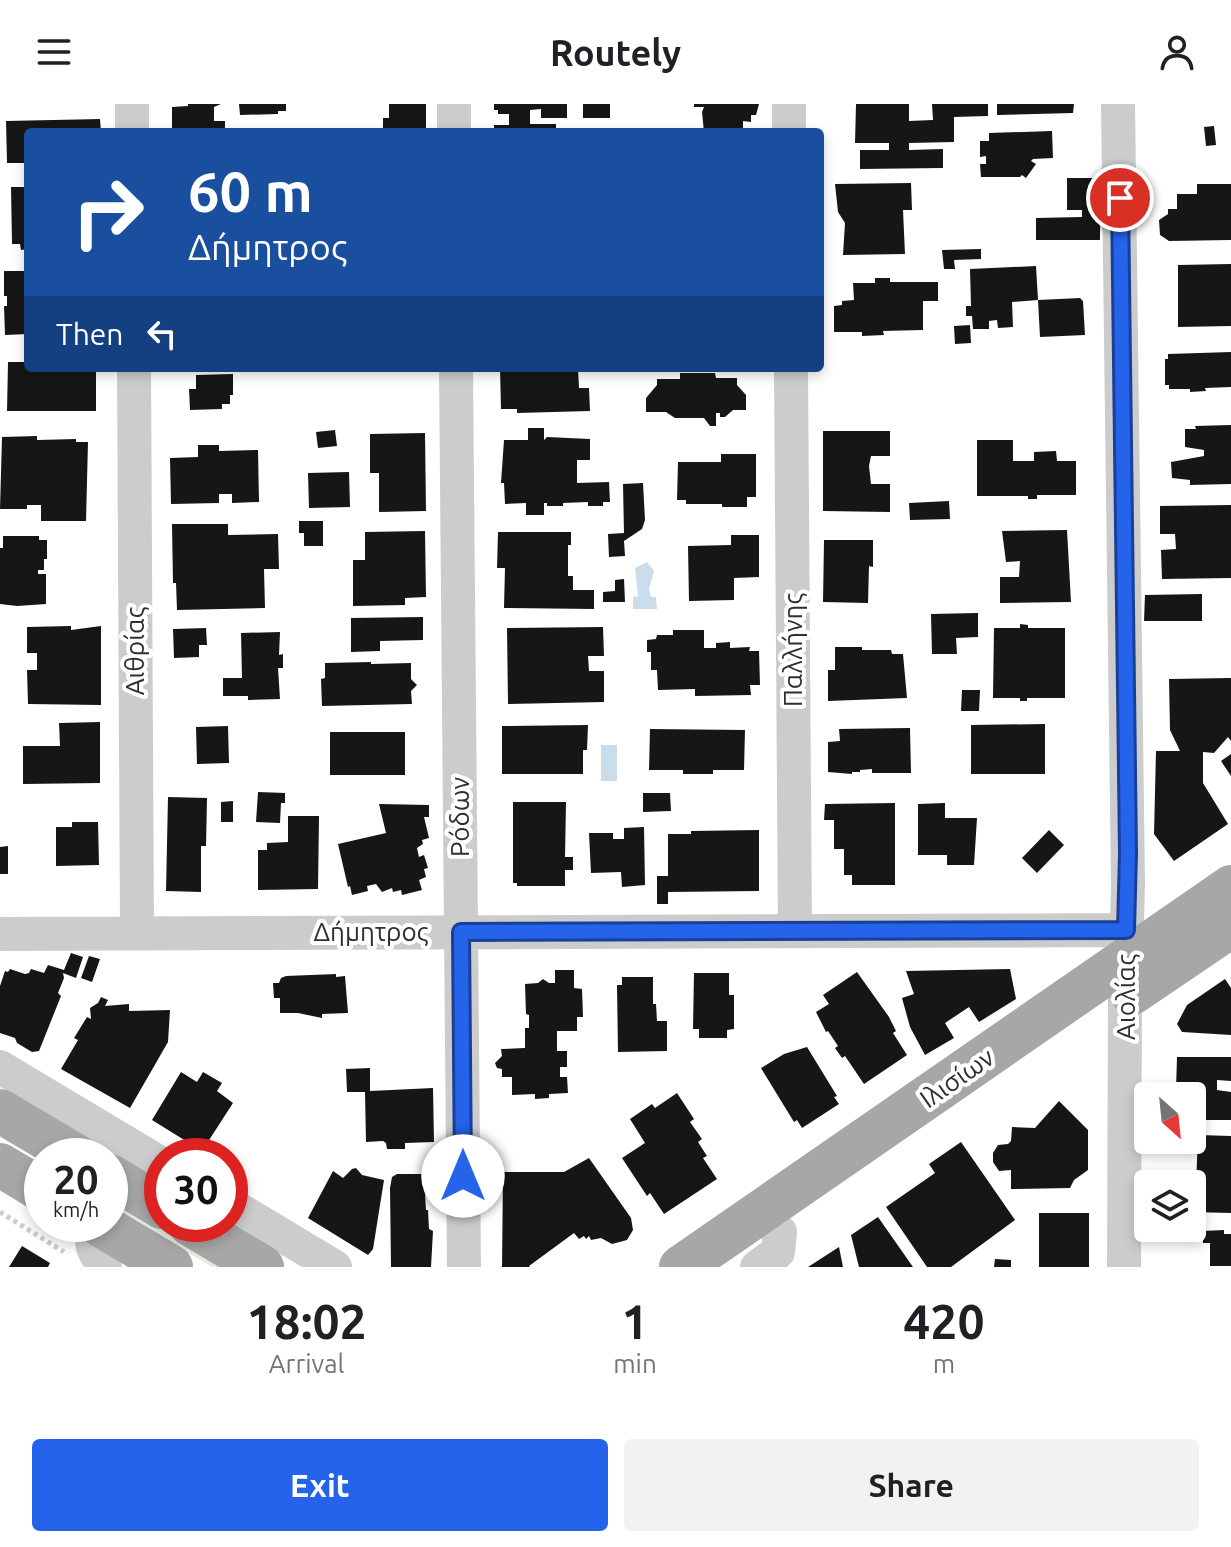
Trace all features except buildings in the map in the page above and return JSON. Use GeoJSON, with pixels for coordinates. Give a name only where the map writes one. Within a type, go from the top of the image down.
{"type":"FeatureCollection","features":[{"type":"Feature","properties":{"kind":"main road","name":"Ιλισίων"},"geometry":{"type":"LineString","coordinates":[[681,1267],[1231,887]]}},
{"type":"Feature","properties":{"kind":"main road","name":"Ιλισίων"},"geometry":{"type":"LineString","coordinates":[[730,1267],[768,1250],[1125,963],[1231,926]]}},
{"type":"Feature","properties":{"kind":"main road"},"geometry":{"type":"LineString","coordinates":[[14,1092],[59,1138]]}},
{"type":"Feature","properties":{"kind":"main road"},"geometry":{"type":"LineString","coordinates":[[0,1165],[24,1179]]}},
{"type":"Feature","properties":{"kind":"main road"},"geometry":{"type":"LineString","coordinates":[[98,1242],[171,1267]]}},
{"type":"Feature","properties":{"kind":"main road"},"geometry":{"type":"LineString","coordinates":[[244,1242],[268,1256]]}},
{"type":"Feature","properties":{"kind":"street"},"geometry":{"type":"LineString","coordinates":[[132,104],[132,128]]}},
{"type":"Feature","properties":{"kind":"street"},"geometry":{"type":"LineString","coordinates":[[454,104],[454,128]]}},
{"type":"Feature","properties":{"kind":"street"},"geometry":{"type":"LineString","coordinates":[[789,104],[789,128]]}},
{"type":"Feature","properties":{"kind":"street","name":"Αιολίας"},"geometry":{"type":"LineString","coordinates":[[1118,104],[1128,853],[1124,1267]]}},
{"type":"Feature","properties":{"kind":"street","name":"Αιθρίας"},"geometry":{"type":"LineString","coordinates":[[134,372],[137,933]]}},
{"type":"Feature","properties":{"kind":"street","name":"Ρόδων"},"geometry":{"type":"LineString","coordinates":[[456,372],[464,1267]]}},
{"type":"Feature","properties":{"kind":"street","name":"Παλλήνης"},"geometry":{"type":"LineString","coordinates":[[791,372],[795,931]]}},
{"type":"Feature","properties":{"kind":"street","name":"Δήμητρος"},"geometry":{"type":"LineString","coordinates":[[0,934],[795,931],[1125,963]]}},
{"type":"Feature","properties":{"kind":"street"},"geometry":{"type":"LineString","coordinates":[[14,1092],[142,1178]]}},
{"type":"Feature","properties":{"kind":"street"},"geometry":{"type":"LineString","coordinates":[[268,1256],[335,1267]]}},
{"type":"Feature","properties":{"kind":"path"},"geometry":{"type":"LineString","coordinates":[[0,1212],[24,1227]]}},
{"type":"Feature","properties":{"kind":"path"},"geometry":{"type":"LineString","coordinates":[[49,1242],[65,1252],[98,1242]]}},
{"type":"Feature","properties":{"kind":"shaded area"},"geometry":{"type":"Polygon","coordinates":[[[128,1204],[144,1213],[144,1227],[128,1218],[128,1204]]]}},
{"type":"Feature","properties":{"kind":"shaded area"},"geometry":{"type":"Polygon","coordinates":[[[170,1242],[193,1242],[235,1267],[212,1267],[170,1242]]]}},
{"type":"Feature","properties":{"kind":"water"},"geometry":{"type":"Polygon","coordinates":[[[647,562],[654,571],[649,589],[651,597],[656,597],[657,609],[633,609],[633,597],[638,596],[635,568],[647,562]]]}},
{"type":"Feature","properties":{"kind":"water"},"geometry":{"type":"Polygon","coordinates":[[[601,745],[617,745],[617,781],[601,781],[601,745]]]}},
{"type":"Feature","properties":{"kind":"route"},"geometry":{"type":"LineString","coordinates":[[463,1176],[461,932],[1126,930],[1128,853],[1120,198]]}}]}
